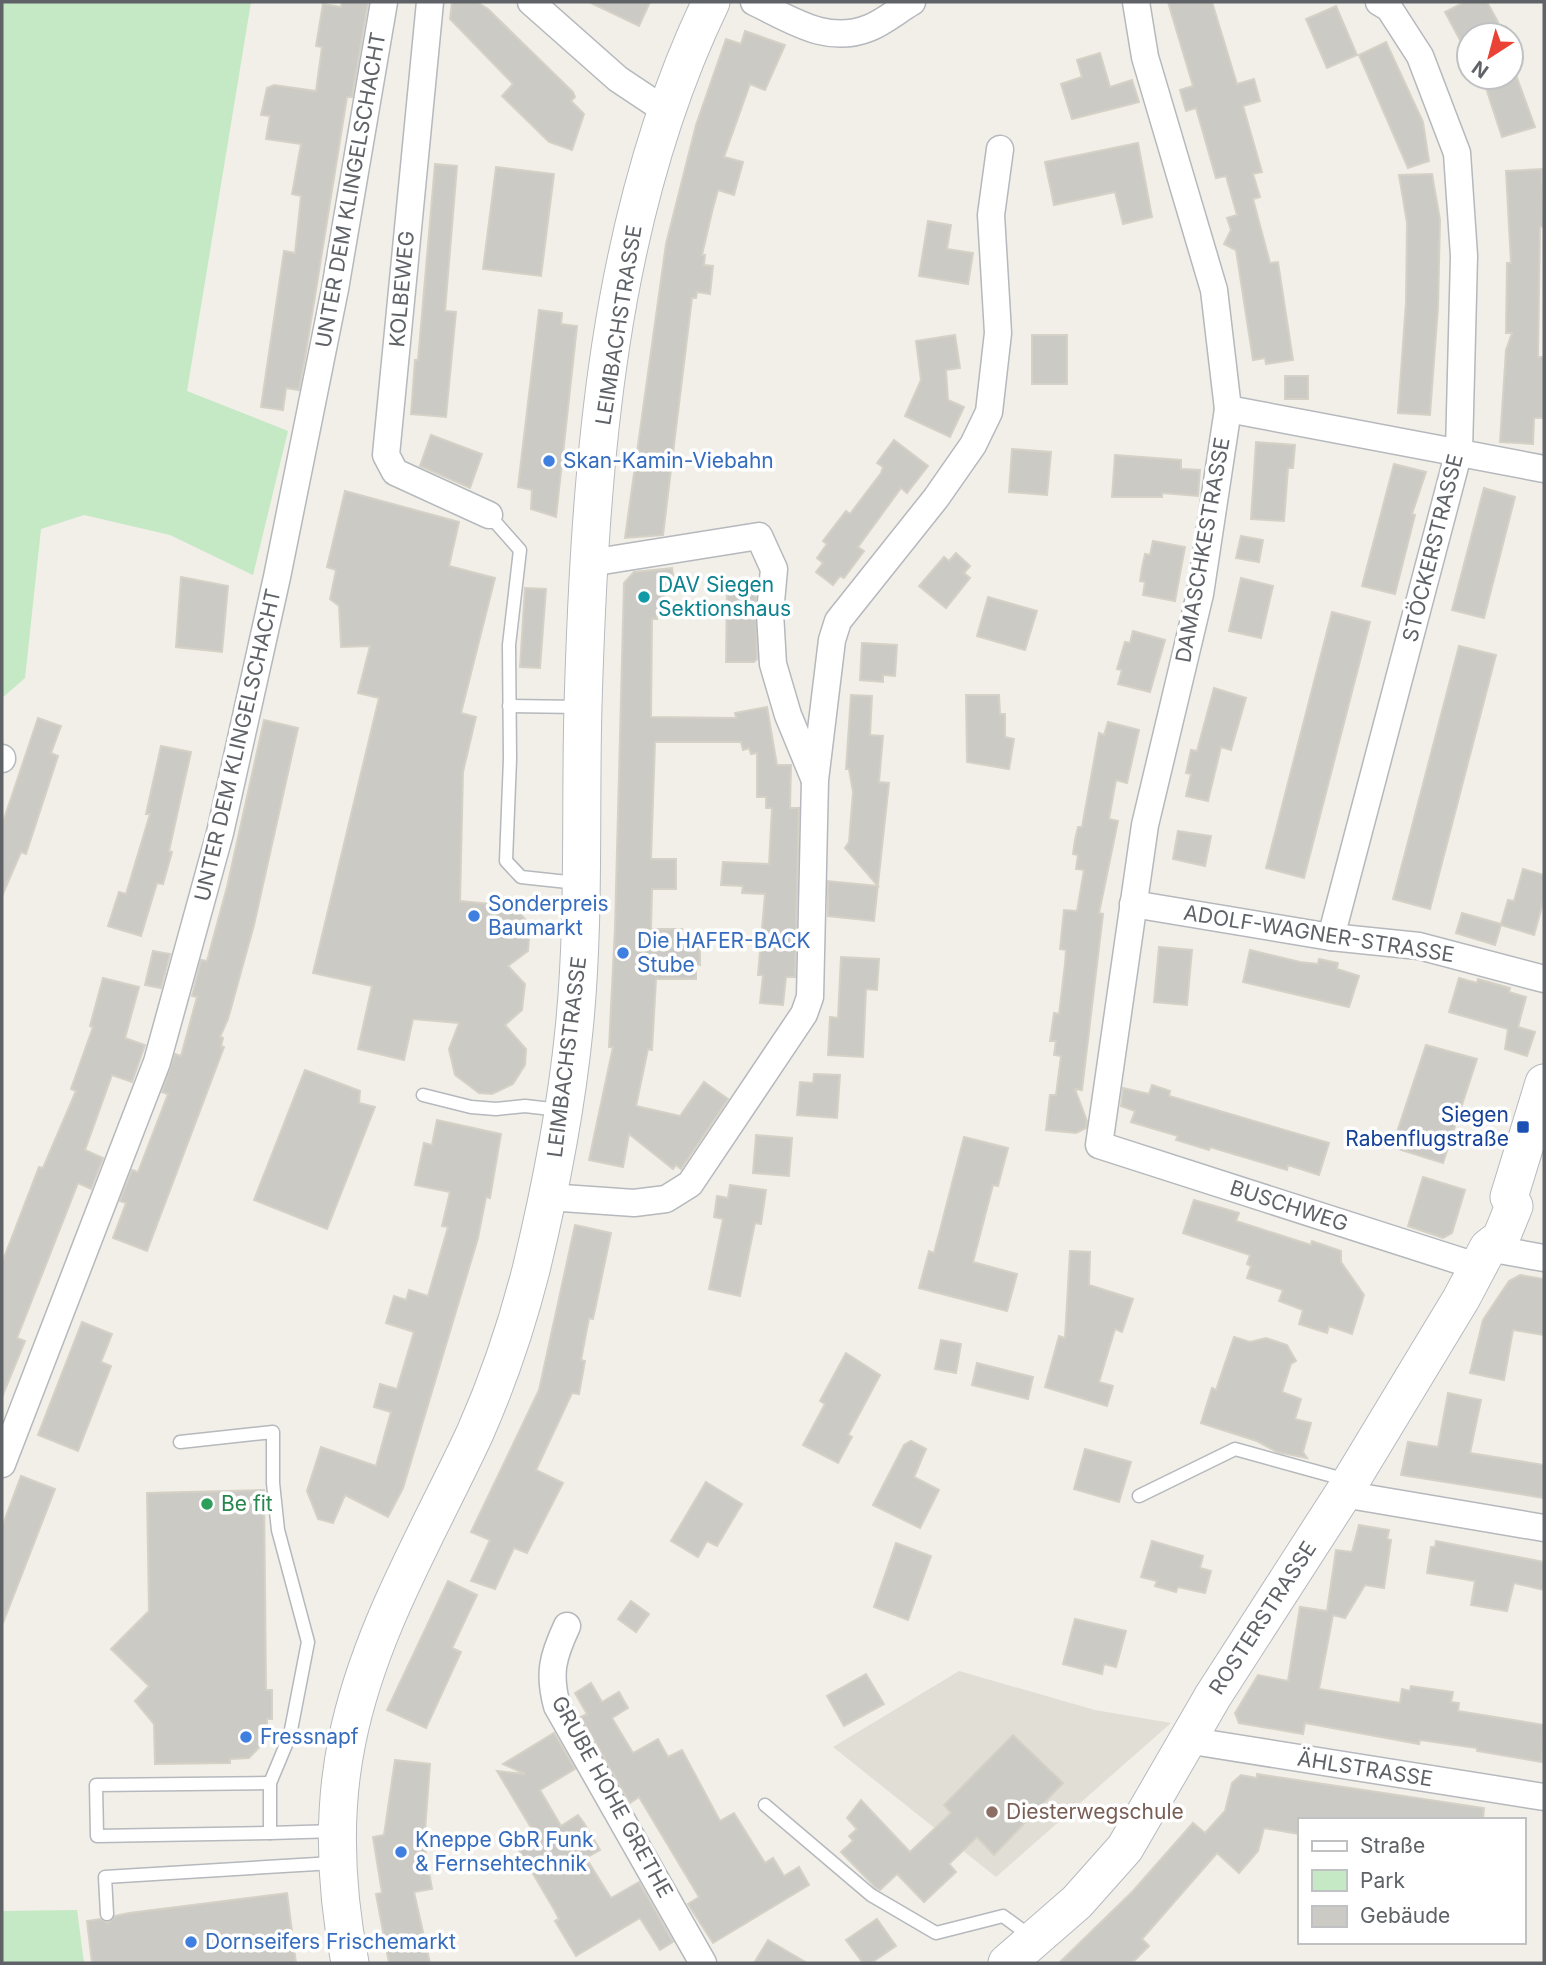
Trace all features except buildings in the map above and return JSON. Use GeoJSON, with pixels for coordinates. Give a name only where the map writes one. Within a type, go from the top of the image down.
{"type":"FeatureCollection","features":[{"type":"Feature","properties":{"kind":"main road","name":"LEIMBACHSTRASSE"},"geometry":{"type":"LineString","coordinates":[[350,1963],[337,1847],[346,1742],[370,1657],[418,1547],[476,1430],[500,1370],[529,1276],[548,1197],[564,1110],[575,1015],[581,884],[583,707],[590,563],[606,392],[628,249],[650,160],[666,111],[711,2]]}},
{"type":"Feature","properties":{"kind":"main road","name":"ROSTERSTRASSE"},"geometry":{"type":"LineString","coordinates":[[1007,1963],[1077,1902],[1125,1848],[1186,1740],[1347,1487],[1484,1257],[1501,1238],[1514,1206],[1509,1197],[1542,1098]]}},
{"type":"Feature","properties":{"kind":"street","name":"UNTER DEM KLINGELSCHACHT"},"geometry":{"type":"LineString","coordinates":[[2,1464],[156,1062],[220,833],[277,577],[335,289],[384,2]]}},
{"type":"Feature","properties":{"kind":"street","name":"KOLBEWEG"},"geometry":{"type":"LineString","coordinates":[[430,2],[386,455],[395,472],[489,515]]}},
{"type":"Feature","properties":{"kind":"street"},"geometry":{"type":"LineString","coordinates":[[531,2],[618,79],[666,111]]}},
{"type":"Feature","properties":{"kind":"street"},"geometry":{"type":"LineString","coordinates":[[754,2],[804,27],[837,36],[869,28],[912,2]]}},
{"type":"Feature","properties":{"kind":"street","name":"DAMASCHKESTRASSE"},"geometry":{"type":"LineString","coordinates":[[1099,1145],[1145,825],[1200,594],[1228,409],[1214,290],[1145,57],[1136,2]]}},
{"type":"Feature","properties":{"kind":"street","name":"STÖCKERSTRASSE"},"geometry":{"type":"LineString","coordinates":[[1331,937],[1459,451],[1464,256],[1457,153],[1420,56],[1390,4]]}},
{"type":"Feature","properties":{"kind":"street"},"geometry":{"type":"LineString","coordinates":[[548,1197],[634,1203],[666,1199],[690,1184],[785,1044],[810,997],[815,780],[832,640],[838,621],[936,498],[973,445],[989,412],[999,332],[991,215],[1000,149]]}},
{"type":"Feature","properties":{"kind":"street"},"geometry":{"type":"LineString","coordinates":[[1228,409],[1544,469]]}},
{"type":"Feature","properties":{"kind":"street"},"geometry":{"type":"LineString","coordinates":[[590,563],[760,536],[774,569],[770,613],[773,664],[788,715],[815,780]]}},
{"type":"Feature","properties":{"kind":"street","name":"ADOLF-WAGNER-STRASSE"},"geometry":{"type":"LineString","coordinates":[[1133,904],[1331,937],[1419,946],[1544,979]]}},
{"type":"Feature","properties":{"kind":"street","name":"BUSCHWEG"},"geometry":{"type":"LineString","coordinates":[[1099,1145],[1484,1257],[1544,1258]]}},
{"type":"Feature","properties":{"kind":"street"},"geometry":{"type":"LineString","coordinates":[[1347,1487],[1544,1528]]}},
{"type":"Feature","properties":{"kind":"street","name":"GRUBE HOHE GRETHE"},"geometry":{"type":"LineString","coordinates":[[567,1626],[556,1650],[550,1681],[557,1706],[704,1963]]}},
{"type":"Feature","properties":{"kind":"street","name":"ÄHLSTRASSE"},"geometry":{"type":"LineString","coordinates":[[1186,1740],[1544,1797]]}},
{"type":"Feature","properties":{"kind":"lane"},"geometry":{"type":"LineString","coordinates":[[489,515],[520,550],[509,645],[510,758],[506,861],[521,877],[581,884]]}},
{"type":"Feature","properties":{"kind":"lane"},"geometry":{"type":"LineString","coordinates":[[509,706],[583,707]]}},
{"type":"Feature","properties":{"kind":"lane"},"geometry":{"type":"LineString","coordinates":[[423,1095],[471,1107],[496,1109],[525,1106],[564,1110]]}},
{"type":"Feature","properties":{"kind":"lane"},"geometry":{"type":"LineString","coordinates":[[180,1442],[273,1432],[273,1483],[278,1530],[307,1642],[290,1735],[270,1783],[270,1833]]}},
{"type":"Feature","properties":{"kind":"lane"},"geometry":{"type":"LineString","coordinates":[[1139,1496],[1235,1449],[1347,1487]]}},
{"type":"Feature","properties":{"kind":"lane"},"geometry":{"type":"LineString","coordinates":[[270,1783],[96,1785],[97,1836],[270,1833],[337,1847]]}},
{"type":"Feature","properties":{"kind":"lane"},"geometry":{"type":"LineString","coordinates":[[765,1805],[871,1895],[936,1933],[1003,1916],[1036,1940]]}},
{"type":"Feature","properties":{"kind":"lane"},"geometry":{"type":"LineString","coordinates":[[107,1914],[105,1877],[337,1847]]}},
{"type":"Feature","properties":{"kind":"shaded area","name":"Diesterwegschule"},"geometry":{"type":"Polygon","coordinates":[[[959,1671],[1095,1710],[1171,1723],[996,1877],[833,1747],[959,1671]]]}},
{"type":"Feature","properties":{"kind":"green space"},"geometry":{"type":"Polygon","coordinates":[[[2,2],[251,2],[187,391],[288,431],[253,575],[170,535],[84,515],[41,529],[25,678],[2,698],[2,2]]]}},
{"type":"Feature","properties":{"kind":"green space"},"geometry":{"type":"Polygon","coordinates":[[[77,1910],[84,1963],[2,1963],[2,1911],[77,1910]]]}},
{"type":"Feature","properties":{"kind":"place","name":"Skan-Kamin-Viebahn"},"geometry":{"type":"Point","coordinates":[549,461]}},
{"type":"Feature","properties":{"kind":"place","name":"DAV Siegen Sektionshaus"},"geometry":{"type":"Point","coordinates":[644,597]}},
{"type":"Feature","properties":{"kind":"place","name":"Sonderpreis Baumarkt"},"geometry":{"type":"Point","coordinates":[474,916]}},
{"type":"Feature","properties":{"kind":"place","name":"Die HAFER-BACK Stube"},"geometry":{"type":"Point","coordinates":[623,953]}},
{"type":"Feature","properties":{"kind":"place","name":"Siegen Rabenflugstraße"},"geometry":{"type":"Point","coordinates":[1523,1127]}},
{"type":"Feature","properties":{"kind":"place","name":"Be fit"},"geometry":{"type":"Point","coordinates":[207,1504]}},
{"type":"Feature","properties":{"kind":"place","name":"Fressnapf"},"geometry":{"type":"Point","coordinates":[246,1737]}},
{"type":"Feature","properties":{"kind":"place","name":"Diesterwegschule"},"geometry":{"type":"Point","coordinates":[992,1812]}},
{"type":"Feature","properties":{"kind":"place","name":"Kneppe GbR Funk & Fernsehtechnik"},"geometry":{"type":"Point","coordinates":[401,1852]}},
{"type":"Feature","properties":{"kind":"place","name":"Dornseifers Frischemarkt"},"geometry":{"type":"Point","coordinates":[191,1942]}}]}
